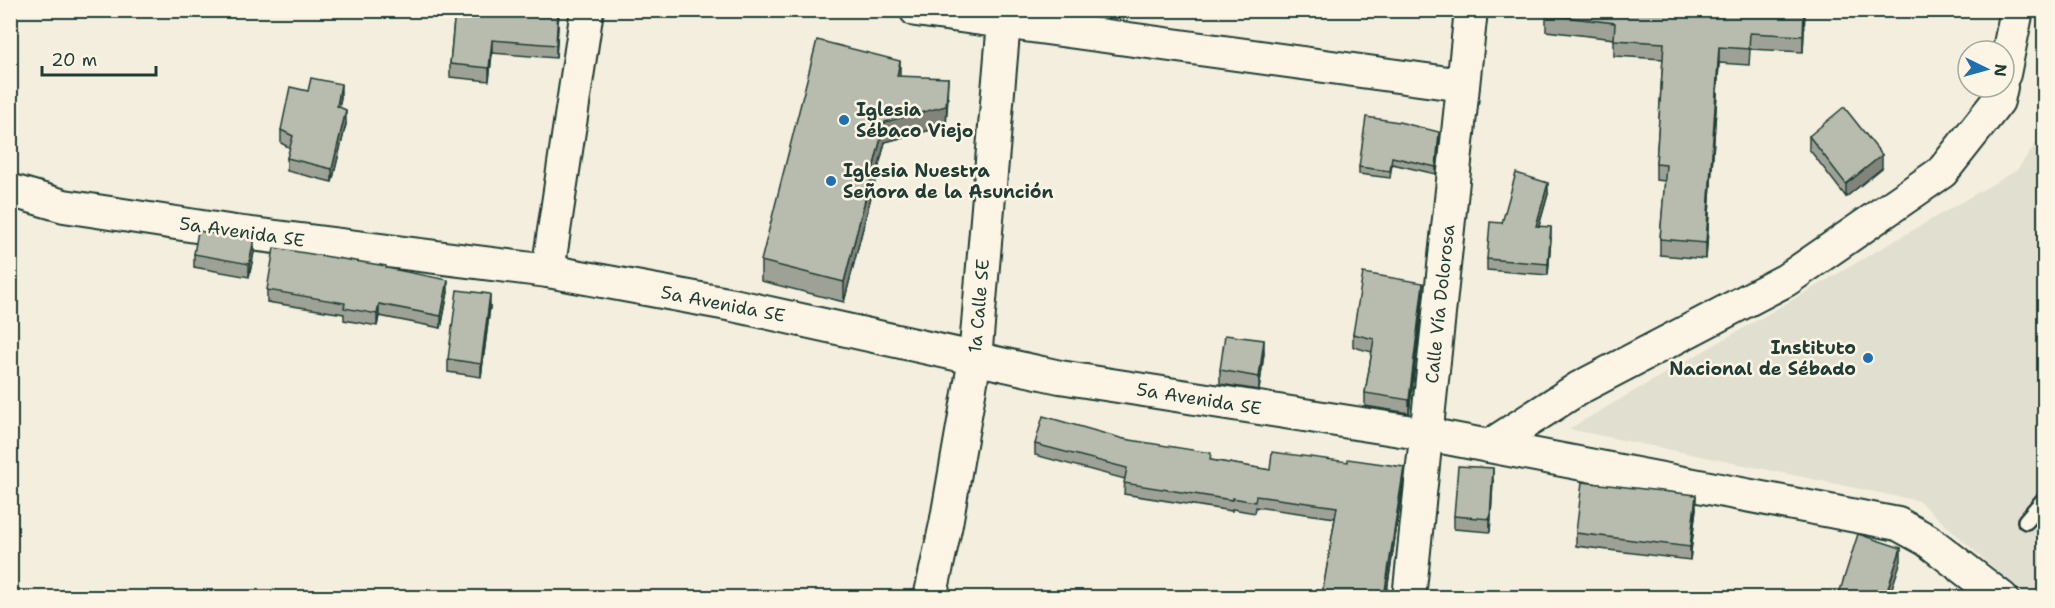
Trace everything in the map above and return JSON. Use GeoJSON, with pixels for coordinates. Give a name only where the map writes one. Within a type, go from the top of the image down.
{"type":"FeatureCollection","features":[{"type":"Feature","properties":{"kind":"street"},"geometry":{"type":"LineString","coordinates":[[548,271],[587,10]]}},
{"type":"Feature","properties":{"kind":"street"},"geometry":{"type":"LineString","coordinates":[[916,10],[1004,16],[1463,85]]}},
{"type":"Feature","properties":{"kind":"street","name":"Calle Vía Dolorosa"},"geometry":{"type":"LineString","coordinates":[[1409,597],[1471,10]]}},
{"type":"Feature","properties":{"kind":"street"},"geometry":{"type":"LineString","coordinates":[[2012,39],[2018,10]]}},
{"type":"Feature","properties":{"kind":"street","name":"1a Calle SE"},"geometry":{"type":"LineString","coordinates":[[930,597],[946,524],[975,359],[1004,16]]}},
{"type":"Feature","properties":{"kind":"street"},"geometry":{"type":"LineString","coordinates":[[1489,446],[1579,388],[1786,280],[1942,172],[1998,99]]}},
{"type":"Feature","properties":{"kind":"street","name":"5a Avenida SE"},"geometry":{"type":"LineString","coordinates":[[16,192],[64,206],[235,232],[548,271],[733,305],[1060,377],[1426,434],[1898,524],[1927,540],[2002,597]]}},
{"type":"Feature","properties":{"kind":"lane"},"geometry":{"type":"LineString","coordinates":[[2026,521],[2044,500]]}},
{"type":"Feature","properties":{"kind":"shaded area","name":"Instituto Nacional de Sébado"},"geometry":{"type":"Polygon","coordinates":[[[2044,133],[2044,597],[2026,597],[1919,501],[1569,429],[2017,170],[2044,133]]]}},
{"type":"Feature","properties":{"kind":"building"},"geometry":{"type":"Polygon","coordinates":[[[455,10],[558,10],[556,45],[492,40],[489,68],[450,64],[455,10]]]}},
{"type":"Feature","properties":{"kind":"building"},"geometry":{"type":"Polygon","coordinates":[[[1547,10],[1804,10],[1803,36],[1750,33],[1749,49],[1719,47],[1706,243],[1660,239],[1666,165],[1656,164],[1664,43],[1614,40],[1615,23],[1546,15],[1547,10]]]}},
{"type":"Feature","properties":{"kind":"building","name":"Iglesia Nuestra Señora de la Asunción"},"geometry":{"type":"Polygon","coordinates":[[[817,40],[900,61],[897,76],[948,78],[946,106],[885,122],[844,282],[761,261],[817,40]]]}},
{"type":"Feature","properties":{"kind":"building"},"geometry":{"type":"Polygon","coordinates":[[[311,78],[341,84],[337,106],[346,110],[332,169],[287,158],[293,136],[281,130],[290,87],[308,91],[311,78]]]}},
{"type":"Feature","properties":{"kind":"building"},"geometry":{"type":"Polygon","coordinates":[[[1844,107],[1882,155],[1846,184],[1809,136],[1844,107]]]}},
{"type":"Feature","properties":{"kind":"building"},"geometry":{"type":"Polygon","coordinates":[[[1366,117],[1439,132],[1436,167],[1392,157],[1390,171],[1359,167],[1366,117]]]}},
{"type":"Feature","properties":{"kind":"building"},"geometry":{"type":"Polygon","coordinates":[[[1516,173],[1548,183],[1536,226],[1551,227],[1548,264],[1487,259],[1490,222],[1502,223],[1516,173]]]}},
{"type":"Feature","properties":{"kind":"building"},"geometry":{"type":"Polygon","coordinates":[[[198,231],[254,239],[249,264],[194,254],[198,231]]]}},
{"type":"Feature","properties":{"kind":"building"},"geometry":{"type":"Polygon","coordinates":[[[274,248],[386,266],[386,268],[448,280],[441,316],[379,304],[377,314],[344,308],[345,303],[267,290],[274,248]]]}},
{"type":"Feature","properties":{"kind":"building"},"geometry":{"type":"Polygon","coordinates":[[[1363,273],[1423,283],[1409,400],[1365,393],[1374,339],[1353,334],[1363,273]]]}},
{"type":"Feature","properties":{"kind":"building"},"geometry":{"type":"Polygon","coordinates":[[[457,290],[490,294],[481,364],[448,359],[457,290]]]}},
{"type":"Feature","properties":{"kind":"building"},"geometry":{"type":"Polygon","coordinates":[[[1225,335],[1264,340],[1259,377],[1220,370],[1225,335]]]}},
{"type":"Feature","properties":{"kind":"building"},"geometry":{"type":"Polygon","coordinates":[[[1043,416],[1124,439],[1211,453],[1210,460],[1270,470],[1272,452],[1404,467],[1384,597],[1322,595],[1337,507],[1256,496],[1255,502],[1232,498],[1232,500],[1124,483],[1127,468],[1035,444],[1043,416]]]}},
{"type":"Feature","properties":{"kind":"building"},"geometry":{"type":"Polygon","coordinates":[[[1458,466],[1493,468],[1490,519],[1454,516],[1458,466]]]}},
{"type":"Feature","properties":{"kind":"building"},"geometry":{"type":"Polygon","coordinates":[[[1582,482],[1696,495],[1690,547],[1576,533],[1582,482]]]}},
{"type":"Feature","properties":{"kind":"building"},"geometry":{"type":"Polygon","coordinates":[[[1858,534],[1901,548],[1885,597],[1838,597],[1858,534]]]}},
{"type":"Feature","properties":{"kind":"place","name":"Iglesia Sébaco Viejo"},"geometry":{"type":"Point","coordinates":[844,120]}},
{"type":"Feature","properties":{"kind":"place","name":"Iglesia Nuestra Señora de la Asunción"},"geometry":{"type":"Point","coordinates":[831,181]}},
{"type":"Feature","properties":{"kind":"place","name":"Instituto Nacional de Sébado"},"geometry":{"type":"Point","coordinates":[1868,358]}}]}
